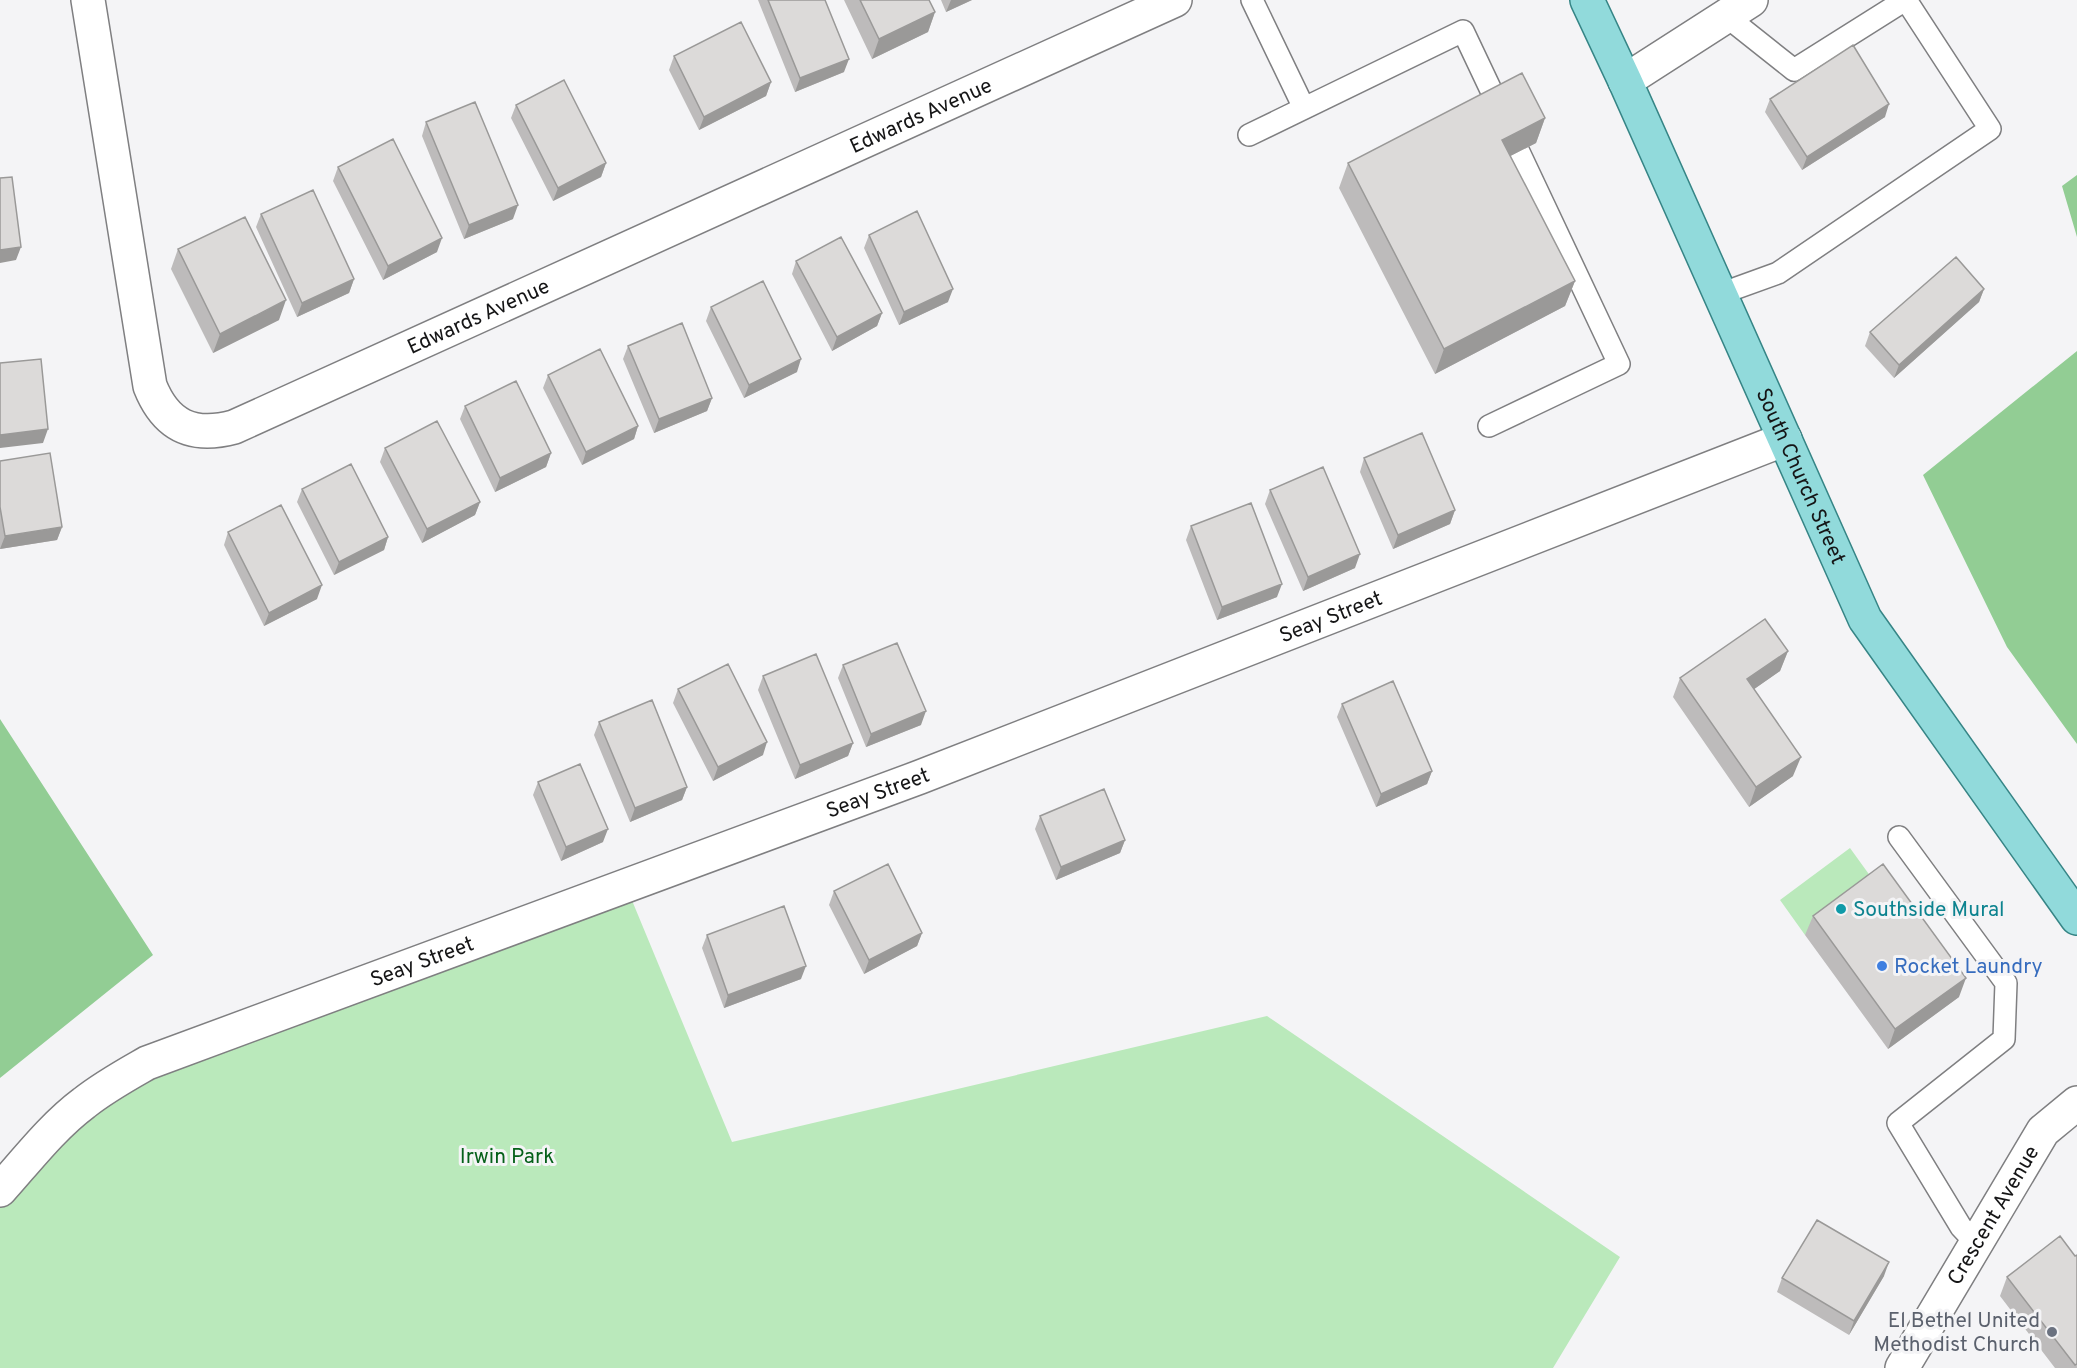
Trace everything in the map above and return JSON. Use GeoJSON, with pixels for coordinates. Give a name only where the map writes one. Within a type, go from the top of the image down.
{"type":"FeatureCollection","features":[{"type":"Feature","properties":{"kind":"main road","name":"South Church Street"},"geometry":{"type":"LineString","coordinates":[[1587,0],[1865,618],[2077,918]]}},
{"type":"Feature","properties":{"kind":"street","name":"Edwards Avenue"},"geometry":{"type":"LineString","coordinates":[[88,0],[150,386],[157,403],[168,417],[182,426],[199,431],[217,431],[245,422],[1175,0]]}},
{"type":"Feature","properties":{"kind":"street"},"geometry":{"type":"LineString","coordinates":[[1625,81],[1739,8]]}},
{"type":"Feature","properties":{"kind":"street","name":"Seay Street"},"geometry":{"type":"LineString","coordinates":[[0,1190],[55,1128],[114,1081],[147,1063],[920,777],[1785,439]]}},
{"type":"Feature","properties":{"kind":"street","name":"Crescent Avenue"},"geometry":{"type":"LineString","coordinates":[[1902,1368],[2043,1131],[2077,1103]]}},
{"type":"Feature","properties":{"kind":"lane"},"geometry":{"type":"LineString","coordinates":[[1251,0],[1304,108]]}},
{"type":"Feature","properties":{"kind":"lane"},"geometry":{"type":"LineString","coordinates":[[1720,294],[1778,273],[1990,129],[1905,0],[1794,70],[1739,8]]}},
{"type":"Feature","properties":{"kind":"lane"},"geometry":{"type":"LineString","coordinates":[[1249,135],[1463,31],[1498,105]]}},
{"type":"Feature","properties":{"kind":"lane"},"geometry":{"type":"LineString","coordinates":[[1489,426],[1619,364],[1519,152]]}},
{"type":"Feature","properties":{"kind":"lane"},"geometry":{"type":"LineString","coordinates":[[1899,837],[2006,982],[2004,1039],[1898,1123],[1961,1227],[1976,1243]]}},
{"type":"Feature","properties":{"kind":"green space"},"geometry":{"type":"Polygon","coordinates":[[[2077,175],[2077,237],[2062,186],[2077,175]]]}},
{"type":"Feature","properties":{"kind":"green space"},"geometry":{"type":"Polygon","coordinates":[[[2077,351],[2077,744],[2007,647],[1923,475],[2077,351]]]}},
{"type":"Feature","properties":{"kind":"green space"},"geometry":{"type":"Polygon","coordinates":[[[0,719],[153,955],[0,1078],[0,719]]]}},
{"type":"Feature","properties":{"kind":"green space"},"geometry":{"type":"Polygon","coordinates":[[[1850,848],[1876,884],[1805,935],[1780,900],[1850,848]]]}},
{"type":"Feature","properties":{"kind":"green space","name":"Irwin Park"},"geometry":{"type":"Polygon","coordinates":[[[626,886],[732,1142],[1267,1016],[1620,1257],[1553,1368],[0,1368],[0,1190],[84,1103],[626,886]]]}},
{"type":"Feature","properties":{"kind":"building"},"geometry":{"type":"Polygon","coordinates":[[[768,0],[825,0],[849,59],[800,78],[768,0]]]}},
{"type":"Feature","properties":{"kind":"building"},"geometry":{"type":"Polygon","coordinates":[[[860,0],[929,0],[935,12],[879,39],[860,0]]]}},
{"type":"Feature","properties":{"kind":"building"},"geometry":{"type":"Polygon","coordinates":[[[741,22],[771,82],[704,117],[674,56],[741,22]]]}},
{"type":"Feature","properties":{"kind":"building"},"geometry":{"type":"Polygon","coordinates":[[[1853,45],[1889,104],[1807,157],[1770,99],[1853,45]]]}},
{"type":"Feature","properties":{"kind":"building"},"geometry":{"type":"Polygon","coordinates":[[[1522,73],[1545,118],[1502,140],[1575,281],[1444,349],[1348,163],[1522,73]]]}},
{"type":"Feature","properties":{"kind":"building"},"geometry":{"type":"Polygon","coordinates":[[[564,80],[606,163],[558,188],[516,105],[564,80]]]}},
{"type":"Feature","properties":{"kind":"building"},"geometry":{"type":"Polygon","coordinates":[[[475,102],[518,205],[469,225],[426,122],[475,102]]]}},
{"type":"Feature","properties":{"kind":"building"},"geometry":{"type":"Polygon","coordinates":[[[393,139],[442,238],[388,266],[338,167],[393,139]]]}},
{"type":"Feature","properties":{"kind":"building"},"geometry":{"type":"Polygon","coordinates":[[[12,177],[21,247],[0,250],[0,178],[12,177]]]}},
{"type":"Feature","properties":{"kind":"building"},"geometry":{"type":"Polygon","coordinates":[[[313,190],[354,279],[302,303],[261,214],[313,190]]]}},
{"type":"Feature","properties":{"kind":"building"},"geometry":{"type":"Polygon","coordinates":[[[917,211],[953,289],[904,312],[869,235],[917,211]]]}},
{"type":"Feature","properties":{"kind":"building"},"geometry":{"type":"Polygon","coordinates":[[[245,217],[286,300],[220,334],[178,249],[245,217]]]}},
{"type":"Feature","properties":{"kind":"building"},"geometry":{"type":"Polygon","coordinates":[[[841,237],[882,313],[837,337],[796,261],[841,237]]]}},
{"type":"Feature","properties":{"kind":"building"},"geometry":{"type":"Polygon","coordinates":[[[1956,257],[1984,289],[1899,365],[1870,332],[1956,257]]]}},
{"type":"Feature","properties":{"kind":"building"},"geometry":{"type":"Polygon","coordinates":[[[763,281],[801,359],[749,385],[711,307],[763,281]]]}},
{"type":"Feature","properties":{"kind":"building"},"geometry":{"type":"Polygon","coordinates":[[[682,323],[712,398],[659,419],[628,346],[682,323]]]}},
{"type":"Feature","properties":{"kind":"building"},"geometry":{"type":"Polygon","coordinates":[[[600,349],[638,426],[586,452],[548,375],[600,349]]]}},
{"type":"Feature","properties":{"kind":"building"},"geometry":{"type":"Polygon","coordinates":[[[41,359],[48,429],[0,435],[0,363],[41,359]]]}},
{"type":"Feature","properties":{"kind":"building"},"geometry":{"type":"Polygon","coordinates":[[[516,381],[551,453],[500,478],[465,406],[516,381]]]}},
{"type":"Feature","properties":{"kind":"building"},"geometry":{"type":"Polygon","coordinates":[[[437,421],[480,502],[427,529],[385,448],[437,421]]]}},
{"type":"Feature","properties":{"kind":"building"},"geometry":{"type":"Polygon","coordinates":[[[1422,433],[1455,510],[1398,535],[1364,458],[1422,433]]]}},
{"type":"Feature","properties":{"kind":"building"},"geometry":{"type":"Polygon","coordinates":[[[50,453],[62,527],[5,536],[0,507],[0,461],[50,453]]]}},
{"type":"Feature","properties":{"kind":"building"},"geometry":{"type":"Polygon","coordinates":[[[351,464],[388,537],[339,562],[302,489],[351,464]]]}},
{"type":"Feature","properties":{"kind":"building"},"geometry":{"type":"Polygon","coordinates":[[[1323,467],[1360,554],[1308,577],[1270,490],[1323,467]]]}},
{"type":"Feature","properties":{"kind":"building"},"geometry":{"type":"Polygon","coordinates":[[[1251,503],[1282,584],[1222,607],[1191,526],[1251,503]]]}},
{"type":"Feature","properties":{"kind":"building"},"geometry":{"type":"Polygon","coordinates":[[[281,505],[322,585],[269,613],[228,532],[281,505]]]}},
{"type":"Feature","properties":{"kind":"building"},"geometry":{"type":"Polygon","coordinates":[[[1765,619],[1788,651],[1747,679],[1801,757],[1756,787],[1680,678],[1765,619]]]}},
{"type":"Feature","properties":{"kind":"building"},"geometry":{"type":"Polygon","coordinates":[[[897,643],[926,711],[871,734],[843,665],[897,643]]]}},
{"type":"Feature","properties":{"kind":"building"},"geometry":{"type":"Polygon","coordinates":[[[816,654],[853,743],[800,765],[763,676],[816,654]]]}},
{"type":"Feature","properties":{"kind":"building"},"geometry":{"type":"Polygon","coordinates":[[[728,664],[767,742],[718,767],[678,689],[728,664]]]}},
{"type":"Feature","properties":{"kind":"building"},"geometry":{"type":"Polygon","coordinates":[[[1393,681],[1432,771],[1381,794],[1342,704],[1393,681]]]}},
{"type":"Feature","properties":{"kind":"building"},"geometry":{"type":"Polygon","coordinates":[[[652,700],[687,787],[635,808],[599,722],[652,700]]]}},
{"type":"Feature","properties":{"kind":"building"},"geometry":{"type":"Polygon","coordinates":[[[580,764],[608,829],[566,847],[538,782],[580,764]]]}},
{"type":"Feature","properties":{"kind":"building"},"geometry":{"type":"Polygon","coordinates":[[[1104,789],[1125,840],[1061,867],[1040,816],[1104,789]]]}},
{"type":"Feature","properties":{"kind":"building"},"geometry":{"type":"Polygon","coordinates":[[[888,864],[922,933],[869,960],[834,891],[888,864]]]}},
{"type":"Feature","properties":{"kind":"building","name":"Rocket Laundry"},"geometry":{"type":"Polygon","coordinates":[[[1883,864],[1966,978],[1895,1029],[1813,916],[1883,864]]]}},
{"type":"Feature","properties":{"kind":"building"},"geometry":{"type":"Polygon","coordinates":[[[784,906],[806,966],[728,995],[707,935],[784,906]]]}},
{"type":"Feature","properties":{"kind":"building"},"geometry":{"type":"Polygon","coordinates":[[[1817,1220],[1889,1262],[1854,1321],[1782,1278],[1817,1220]]]}},
{"type":"Feature","properties":{"kind":"building","name":"El Bethel United Methodist Church"},"geometry":{"type":"Polygon","coordinates":[[[2060,1236],[2075,1256],[2077,1255],[2077,1364],[2075,1365],[2007,1277],[2060,1236]]]}},
{"type":"Feature","properties":{"kind":"place","name":"Southside Mural"},"geometry":{"type":"Point","coordinates":[1841,909]}},
{"type":"Feature","properties":{"kind":"place","name":"Rocket Laundry"},"geometry":{"type":"Point","coordinates":[1882,966]}},
{"type":"Feature","properties":{"kind":"place","name":"El Bethel United Methodist Church"},"geometry":{"type":"Point","coordinates":[2052,1332]}}]}
